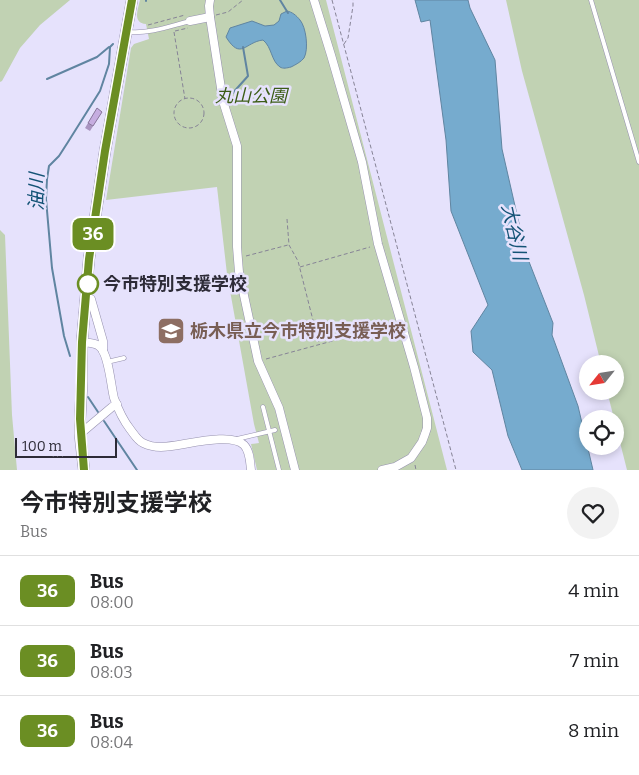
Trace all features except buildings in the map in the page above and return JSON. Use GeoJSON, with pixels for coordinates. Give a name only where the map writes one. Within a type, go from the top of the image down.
{"type":"FeatureCollection","features":[{"type":"Feature","properties":{"kind":"main road"},"geometry":{"type":"LineString","coordinates":[[84,470],[80,434],[82,342],[89,259],[105,151],[132,0]]}},
{"type":"Feature","properties":{"kind":"street"},"geometry":{"type":"LineString","coordinates":[[210,0],[209,13],[223,101],[237,146],[239,272],[258,361],[279,408],[295,470]]}},
{"type":"Feature","properties":{"kind":"street"},"geometry":{"type":"LineString","coordinates":[[314,0],[362,162],[378,244],[427,418],[427,428],[422,442],[411,458],[395,467],[382,470]]}},
{"type":"Feature","properties":{"kind":"street"},"geometry":{"type":"LineString","coordinates":[[191,18],[209,13]]}},
{"type":"Feature","properties":{"kind":"street"},"geometry":{"type":"LineString","coordinates":[[87,298],[91,299],[103,341],[116,404],[122,418],[139,440],[148,445],[163,447],[214,440],[235,440],[246,448],[251,470]]}},
{"type":"Feature","properties":{"kind":"street"},"geometry":{"type":"LineString","coordinates":[[82,342],[98,345],[104,352]]}},
{"type":"Feature","properties":{"kind":"street"},"geometry":{"type":"LineString","coordinates":[[80,434],[116,404]]}},
{"type":"Feature","properties":{"kind":"street"},"geometry":{"type":"LineString","coordinates":[[272,430],[284,427]]}},
{"type":"Feature","properties":{"kind":"lane"},"geometry":{"type":"LineString","coordinates":[[592,0],[639,162]]}},
{"type":"Feature","properties":{"kind":"lane"},"geometry":{"type":"LineString","coordinates":[[126,32],[142,33],[191,18]]}},
{"type":"Feature","properties":{"kind":"lane"},"geometry":{"type":"LineString","coordinates":[[107,362],[124,358]]}},
{"type":"Feature","properties":{"kind":"lane"},"geometry":{"type":"LineString","coordinates":[[263,407],[272,430],[279,470]]}},
{"type":"Feature","properties":{"kind":"lane"},"geometry":{"type":"LineString","coordinates":[[235,440],[272,430]]}},
{"type":"Feature","properties":{"kind":"path"},"geometry":{"type":"LineString","coordinates":[[209,13],[213,11],[217,15],[224,14],[243,0]]}},
{"type":"Feature","properties":{"kind":"path"},"geometry":{"type":"LineString","coordinates":[[332,0],[456,470]]}},
{"type":"Feature","properties":{"kind":"path"},"geometry":{"type":"LineString","coordinates":[[344,45],[348,38],[353,0]]}},
{"type":"Feature","properties":{"kind":"path"},"geometry":{"type":"LineString","coordinates":[[146,26],[191,18]]}},
{"type":"Feature","properties":{"kind":"path"},"geometry":{"type":"LineString","coordinates":[[174,32],[185,99]]}},
{"type":"Feature","properties":{"kind":"path"},"geometry":{"type":"LineString","coordinates":[[185,99],[195,100],[202,106],[204,116],[195,127],[185,128],[175,118],[174,114],[177,104],[185,99]]}},
{"type":"Feature","properties":{"kind":"path"},"geometry":{"type":"LineString","coordinates":[[287,220],[289,245],[298,261],[320,345]]}},
{"type":"Feature","properties":{"kind":"path"},"geometry":{"type":"LineString","coordinates":[[299,268],[378,244]]}},
{"type":"Feature","properties":{"kind":"path"},"geometry":{"type":"LineString","coordinates":[[238,258],[289,245]]}},
{"type":"Feature","properties":{"kind":"path"},"geometry":{"type":"LineString","coordinates":[[258,361],[400,322]]}},
{"type":"Feature","properties":{"kind":"green space"},"geometry":{"type":"Polygon","coordinates":[[[0,0],[70,0],[40,25],[20,48],[0,82],[0,0]]]}},
{"type":"Feature","properties":{"kind":"green space","name":"丸山公園"},"geometry":{"type":"Polygon","coordinates":[[[140,0],[326,0],[447,470],[257,470],[251,444],[259,443],[227,274],[217,187],[106,200],[131,48],[134,44],[149,39],[146,24],[137,18],[140,0]]]}},
{"type":"Feature","properties":{"kind":"green space"},"geometry":{"type":"Polygon","coordinates":[[[506,0],[639,0],[639,470],[627,470],[623,455],[624,410],[612,410],[609,400],[624,400],[624,355],[599,355],[522,71],[506,0]]]}},
{"type":"Feature","properties":{"kind":"green space"},"geometry":{"type":"Polygon","coordinates":[[[0,230],[5,235],[12,415],[17,470],[0,470],[0,230]]]}},
{"type":"Feature","properties":{"kind":"water","name":"大谷川"},"geometry":{"type":"Polygon","coordinates":[[[415,0],[468,0],[495,60],[502,149],[526,254],[553,323],[552,335],[578,406],[579,455],[589,455],[593,470],[522,470],[508,436],[492,370],[473,352],[471,331],[488,305],[451,211],[446,140],[430,20],[421,22],[415,0]]]}},
{"type":"Feature","properties":{"kind":"water"},"geometry":{"type":"Polygon","coordinates":[[[287,11],[294,14],[300,20],[306,38],[306,54],[304,58],[291,67],[280,67],[263,40],[240,49],[231,44],[226,37],[230,28],[252,21],[265,26],[274,25],[279,21],[281,14],[287,11]]]}},
{"type":"Feature","properties":{"kind":"waterway"},"geometry":{"type":"LineString","coordinates":[[280,0],[288,13]]}},
{"type":"Feature","properties":{"kind":"waterway","name":"油川"},"geometry":{"type":"LineString","coordinates":[[70,356],[64,336],[52,268],[46,199],[47,179],[49,166],[59,156],[100,91],[109,64],[110,47],[113,44]]}},
{"type":"Feature","properties":{"kind":"waterway"},"geometry":{"type":"LineString","coordinates":[[47,79],[97,57],[109,47]]}},
{"type":"Feature","properties":{"kind":"waterway"},"geometry":{"type":"LineString","coordinates":[[231,95],[248,76],[243,47]]}},
{"type":"Feature","properties":{"kind":"waterway","name":"油川"},"geometry":{"type":"LineString","coordinates":[[88,397],[98,412]]}},
{"type":"Feature","properties":{"kind":"waterway","name":"油川"},"geometry":{"type":"LineString","coordinates":[[104,421],[137,470]]}},
{"type":"Feature","properties":{"kind":"bus line","name":"36"},"geometry":{"type":"LineString","coordinates":[[84,470],[80,419],[82,342],[89,259],[105,151],[132,0]]}},
{"type":"Feature","properties":{"kind":"place","name":"今市特別支援学校"},"geometry":{"type":"Point","coordinates":[88,284]}},
{"type":"Feature","properties":{"kind":"place","name":"栃木県立今市特別支援学校"},"geometry":{"type":"Point","coordinates":[171,331]}}]}
